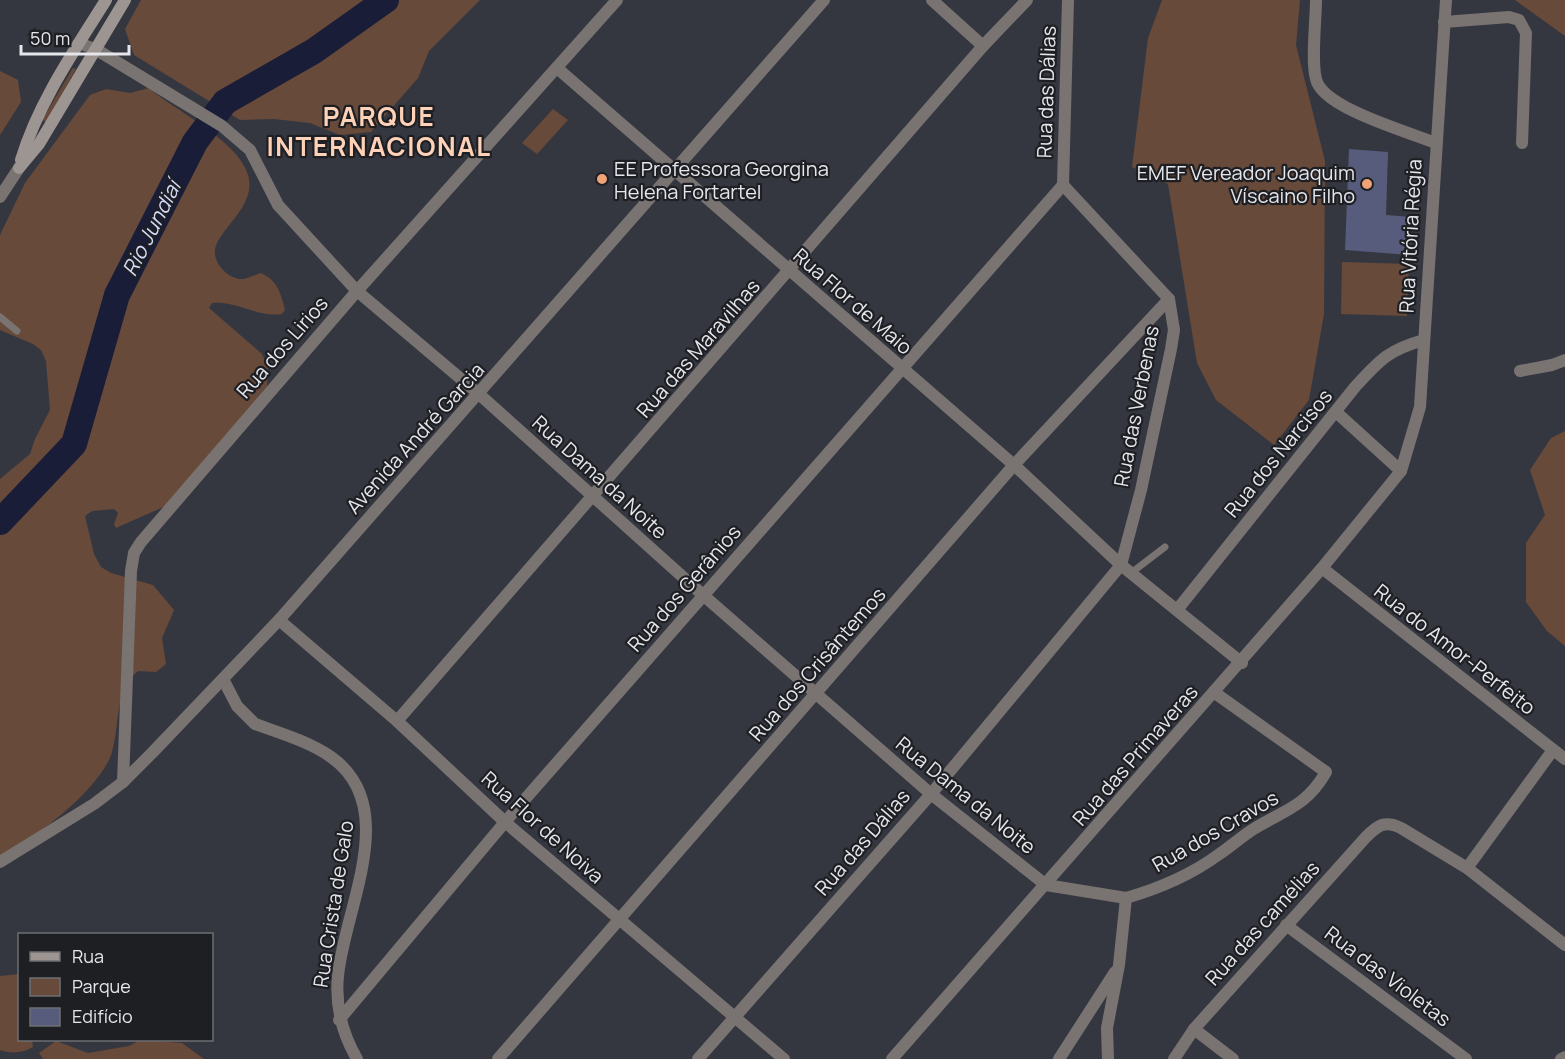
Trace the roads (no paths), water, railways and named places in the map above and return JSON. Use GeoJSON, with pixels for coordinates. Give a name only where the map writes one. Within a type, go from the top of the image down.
{"type":"FeatureCollection","features":[{"type":"Feature","properties":{"kind":"main road"},"geometry":{"type":"LineString","coordinates":[[19,168],[39,114],[106,0]]}},
{"type":"Feature","properties":{"kind":"main road"},"geometry":{"type":"LineString","coordinates":[[19,168],[39,144],[125,0]]}},
{"type":"Feature","properties":{"kind":"street","name":"Rua dos Lirios"},"geometry":{"type":"LineString","coordinates":[[123,782],[131,571],[134,553],[154,525],[357,291],[617,0]]}},
{"type":"Feature","properties":{"kind":"street","name":"Avenida André Garcia"},"geometry":{"type":"LineString","coordinates":[[0,862],[75,817],[123,782],[223,679],[279,620],[480,395],[824,0]]}},
{"type":"Feature","properties":{"kind":"street"},"geometry":{"type":"LineString","coordinates":[[932,0],[983,46]]}},
{"type":"Feature","properties":{"kind":"street","name":"Rua das Maravilhas"},"geometry":{"type":"LineString","coordinates":[[398,721],[983,46],[1027,0]]}},
{"type":"Feature","properties":{"kind":"street","name":"Rua das Dálias"},"geometry":{"type":"LineString","coordinates":[[1063,185],[1068,0]]}},
{"type":"Feature","properties":{"kind":"street"},"geometry":{"type":"LineString","coordinates":[[1316,0],[1316,80],[1324,93],[1346,107],[1435,143]]}},
{"type":"Feature","properties":{"kind":"street","name":"Rua Vitória Régia"},"geometry":{"type":"LineString","coordinates":[[1401,471],[1420,407],[1435,143],[1446,0]]}},
{"type":"Feature","properties":{"kind":"street"},"geometry":{"type":"LineString","coordinates":[[1444,22],[1509,16],[1519,20],[1526,33],[1522,143]]}},
{"type":"Feature","properties":{"kind":"street","name":"Rua Dama da Noite"},"geometry":{"type":"LineString","coordinates":[[79,43],[97,50],[222,126],[250,150],[278,206],[357,291],[480,395],[703,596],[931,794],[1046,885],[1126,898]]}},
{"type":"Feature","properties":{"kind":"street","name":"Rua Flor de Maio"},"geometry":{"type":"LineString","coordinates":[[557,68],[1014,465],[1126,569]]}},
{"type":"Feature","properties":{"kind":"street"},"geometry":{"type":"LineString","coordinates":[[0,197],[19,168]]}},
{"type":"Feature","properties":{"kind":"street"},"geometry":{"type":"LineString","coordinates":[[1063,185],[1169,298]]}},
{"type":"Feature","properties":{"kind":"street","name":"Rua dos Gerânios"},"geometry":{"type":"LineString","coordinates":[[339,1020],[506,822],[900,368],[1063,185]]}},
{"type":"Feature","properties":{"kind":"street","name":"Rua dos Crisântemos"},"geometry":{"type":"LineString","coordinates":[[498,1059],[1014,465],[1169,298]]}},
{"type":"Feature","properties":{"kind":"street","name":"Rua das Verbenas"},"geometry":{"type":"LineString","coordinates":[[1126,569],[1171,349],[1174,330],[1169,298]]}},
{"type":"Feature","properties":{"kind":"street","name":"Rua dos Narcisos"},"geometry":{"type":"LineString","coordinates":[[1177,610],[1336,412],[1382,359],[1397,348],[1424,340]]}},
{"type":"Feature","properties":{"kind":"street"},"geometry":{"type":"LineString","coordinates":[[1520,371],[1565,360]]}},
{"type":"Feature","properties":{"kind":"street"},"geometry":{"type":"LineString","coordinates":[[1336,412],[1401,471]]}},
{"type":"Feature","properties":{"kind":"street","name":"Rua das Primaveras"},"geometry":{"type":"LineString","coordinates":[[892,1059],[1242,663],[1401,471]]}},
{"type":"Feature","properties":{"kind":"street","name":"Rua do Amor-Perfeito"},"geometry":{"type":"LineString","coordinates":[[1322,568],[1565,759]]}},
{"type":"Feature","properties":{"kind":"street"},"geometry":{"type":"LineString","coordinates":[[1126,569],[1242,663]]}},
{"type":"Feature","properties":{"kind":"street","name":"Rua das Dálias"},"geometry":{"type":"LineString","coordinates":[[698,1059],[1126,569]]}},
{"type":"Feature","properties":{"kind":"street","name":"Rua Flor de Noiva"},"geometry":{"type":"LineString","coordinates":[[279,620],[398,721],[506,822],[733,1018],[784,1059]]}},
{"type":"Feature","properties":{"kind":"street","name":"Rua Crista de Galo"},"geometry":{"type":"LineString","coordinates":[[223,679],[246,716],[255,724],[330,756],[344,768],[363,801],[368,820],[362,872],[338,974],[339,1020],[357,1059]]}},
{"type":"Feature","properties":{"kind":"street","name":"Rua dos Cravos"},"geometry":{"type":"LineString","coordinates":[[1126,898],[1195,869],[1261,825],[1296,807],[1317,789],[1326,772],[1215,693]]}},
{"type":"Feature","properties":{"kind":"street"},"geometry":{"type":"LineString","coordinates":[[1553,750],[1467,868],[1565,945]]}},
{"type":"Feature","properties":{"kind":"street","name":"Rua das camélias"},"geometry":{"type":"LineString","coordinates":[[1174,1059],[1194,1029],[1376,828],[1389,822],[1467,868]]}},
{"type":"Feature","properties":{"kind":"street"},"geometry":{"type":"LineString","coordinates":[[1108,1059],[1107,1028],[1119,965],[1126,898]]}},
{"type":"Feature","properties":{"kind":"street","name":"Rua das Violetas"},"geometry":{"type":"LineString","coordinates":[[1286,925],[1466,1059]]}},
{"type":"Feature","properties":{"kind":"street"},"geometry":{"type":"LineString","coordinates":[[1059,1059],[1119,965]]}},
{"type":"Feature","properties":{"kind":"street"},"geometry":{"type":"LineString","coordinates":[[1194,1029],[1233,1059]]}},
{"type":"Feature","properties":{"kind":"street"},"geometry":{"type":"LineString","coordinates":[[1561,1059],[1565,1057]]}},
{"type":"Feature","properties":{"kind":"lane"},"geometry":{"type":"LineString","coordinates":[[0,317],[17,331]]}},
{"type":"Feature","properties":{"kind":"lane"},"geometry":{"type":"LineString","coordinates":[[1126,569],[1165,548]]}},
{"type":"Feature","properties":{"kind":"waterway","name":"Rio Jundiaí"},"geometry":{"type":"LineString","coordinates":[[0,522],[74,444],[117,295],[195,142],[225,102],[314,51],[386,0]]}},
{"type":"Feature","properties":{"kind":"place","name":"EE Professora Georgina Helena Fortartel"},"geometry":{"type":"Point","coordinates":[602,179]}},
{"type":"Feature","properties":{"kind":"place","name":"EMEF Vereador Joaquim Víscaino Filho"},"geometry":{"type":"Point","coordinates":[1367,184]}},
{"type":"Feature","properties":{"kind":"district","name":"PARQUE INTERNACIONAL"},"geometry":{"type":"Point","coordinates":[379,131]}}]}
